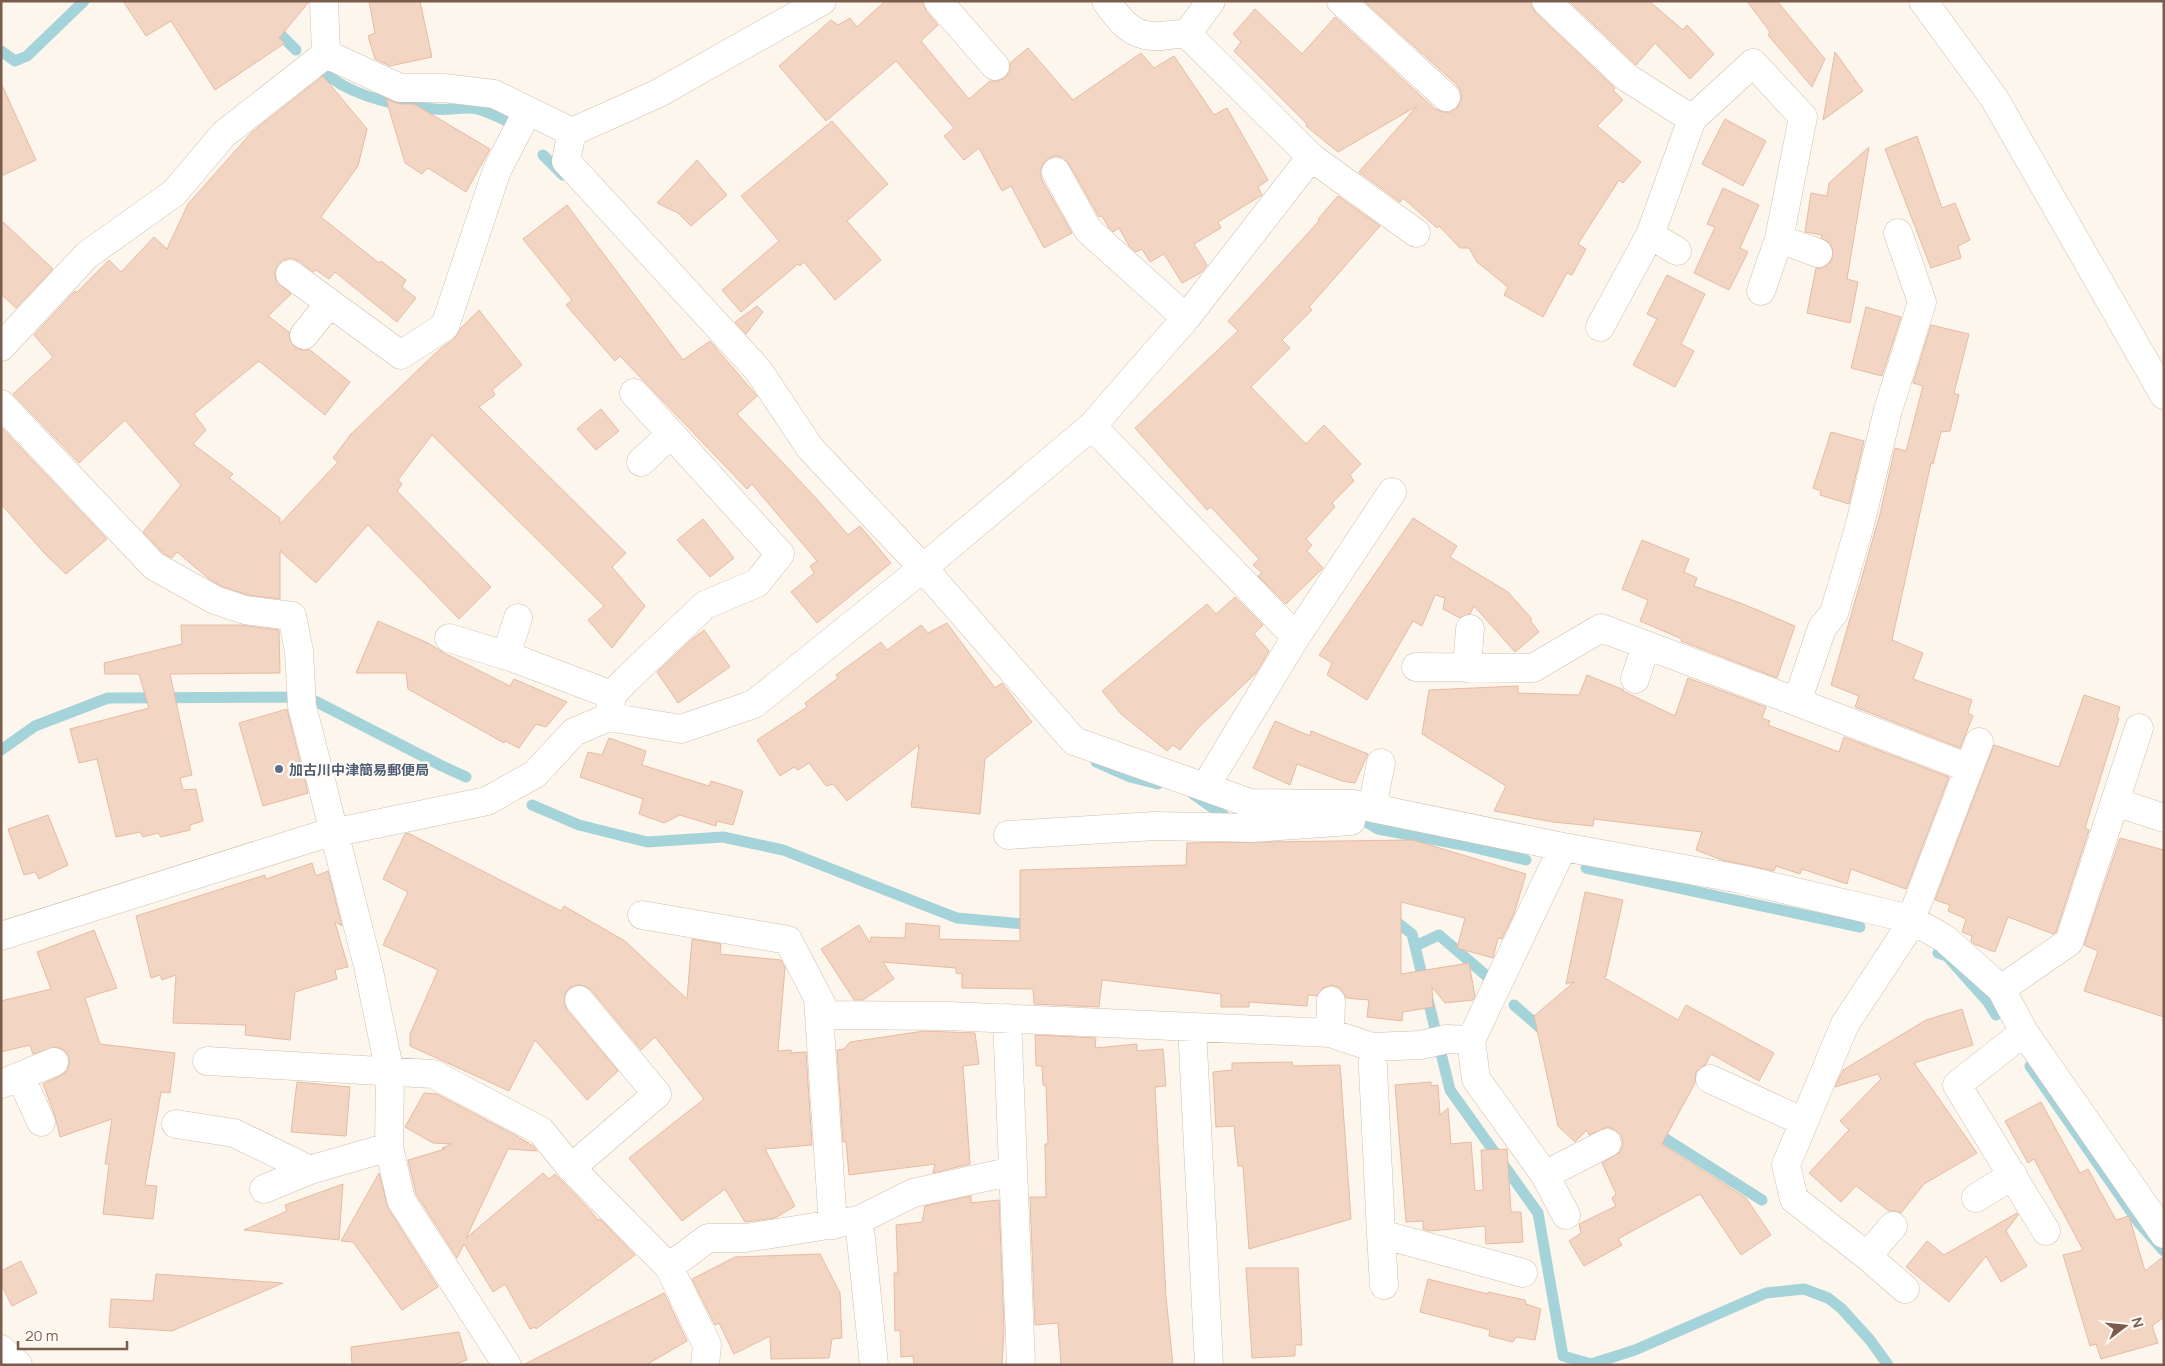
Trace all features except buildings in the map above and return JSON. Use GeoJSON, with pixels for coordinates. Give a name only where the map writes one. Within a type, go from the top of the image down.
{"type":"FeatureCollection","features":[{"type":"Feature","properties":{"kind":"street"},"geometry":{"type":"LineString","coordinates":[[324,1],[326,54]]}},
{"type":"Feature","properties":{"kind":"street"},"geometry":{"type":"LineString","coordinates":[[326,54],[400,88],[444,88],[494,94],[527,112],[572,132],[657,94],[822,1]]}},
{"type":"Feature","properties":{"kind":"street"},"geometry":{"type":"LineString","coordinates":[[938,1],[995,66]]}},
{"type":"Feature","properties":{"kind":"street"},"geometry":{"type":"LineString","coordinates":[[1106,1],[1119,20],[1132,31],[1151,36],[1174,33],[1187,34],[1311,157],[1416,233]]}},
{"type":"Feature","properties":{"kind":"street"},"geometry":{"type":"LineString","coordinates":[[1187,34],[1211,1]]}},
{"type":"Feature","properties":{"kind":"street"},"geometry":{"type":"LineString","coordinates":[[1341,1],[1446,97]]}},
{"type":"Feature","properties":{"kind":"street"},"geometry":{"type":"LineString","coordinates":[[1546,1],[1626,77],[1692,119]]}},
{"type":"Feature","properties":{"kind":"street"},"geometry":{"type":"LineString","coordinates":[[1923,1],[1994,98],[2164,395]]}},
{"type":"Feature","properties":{"kind":"street"},"geometry":{"type":"LineString","coordinates":[[1,346],[87,255],[174,193],[224,134],[326,54]]}},
{"type":"Feature","properties":{"kind":"street"},"geometry":{"type":"LineString","coordinates":[[1600,326],[1650,235],[1692,119],[1753,63],[1803,117],[1779,239],[1761,291]]}},
{"type":"Feature","properties":{"kind":"street"},"geometry":{"type":"LineString","coordinates":[[290,274],[401,355],[445,326],[497,170],[527,112]]}},
{"type":"Feature","properties":{"kind":"street"},"geometry":{"type":"LineString","coordinates":[[572,132],[566,161],[758,370],[810,448],[923,568],[1074,741],[1250,803],[1363,806],[1563,847],[1740,878],[1911,919],[1945,940],[2002,989],[2024,1032],[2164,1234]]}},
{"type":"Feature","properties":{"kind":"street"},"geometry":{"type":"LineString","coordinates":[[449,638],[506,656],[610,706],[681,729],[754,704],[923,568],[1092,426],[1186,318],[1311,157]]}},
{"type":"Feature","properties":{"kind":"street"},"geometry":{"type":"LineString","coordinates":[[1056,172],[1088,230],[1186,318]]}},
{"type":"Feature","properties":{"kind":"street"},"geometry":{"type":"LineString","coordinates":[[1796,702],[1822,628],[1834,613],[1859,528],[1888,410],[1922,302],[1898,233]]}},
{"type":"Feature","properties":{"kind":"street"},"geometry":{"type":"LineString","coordinates":[[1650,235],[1677,251]]}},
{"type":"Feature","properties":{"kind":"street"},"geometry":{"type":"LineString","coordinates":[[1779,239],[1818,253]]}},
{"type":"Feature","properties":{"kind":"street"},"geometry":{"type":"LineString","coordinates":[[304,335],[330,303]]}},
{"type":"Feature","properties":{"kind":"street"},"geometry":{"type":"LineString","coordinates":[[1,936],[318,836],[487,801],[534,774],[574,732],[610,706],[705,605],[757,583],[780,554],[634,393]]}},
{"type":"Feature","properties":{"kind":"street"},"geometry":{"type":"LineString","coordinates":[[1,404],[154,566],[215,600],[246,610],[292,616],[299,651],[301,696],[368,966],[390,1073],[389,1147],[401,1200],[508,1365]]}},
{"type":"Feature","properties":{"kind":"street"},"geometry":{"type":"LineString","coordinates":[[1092,426],[1296,637]]}},
{"type":"Feature","properties":{"kind":"street"},"geometry":{"type":"LineString","coordinates":[[641,462],[671,434]]}},
{"type":"Feature","properties":{"kind":"street"},"geometry":{"type":"LineString","coordinates":[[1204,787],[1296,637],[1392,492]]}},
{"type":"Feature","properties":{"kind":"street"},"geometry":{"type":"LineString","coordinates":[[506,656],[518,618]]}},
{"type":"Feature","properties":{"kind":"street"},"geometry":{"type":"LineString","coordinates":[[1416,667],[1533,668],[1601,628],[1969,768]]}},
{"type":"Feature","properties":{"kind":"street"},"geometry":{"type":"LineString","coordinates":[[1467,668],[1470,629]]}},
{"type":"Feature","properties":{"kind":"street"},"geometry":{"type":"LineString","coordinates":[[1634,679],[1646,645]]}},
{"type":"Feature","properties":{"kind":"street"},"geometry":{"type":"LineString","coordinates":[[2002,989],[2069,942],[2139,728]]}},
{"type":"Feature","properties":{"kind":"street"},"geometry":{"type":"LineString","coordinates":[[1905,1289],[1867,1256],[1794,1199],[1786,1165],[1845,1024],[1907,930],[1979,742]]}},
{"type":"Feature","properties":{"kind":"street"},"geometry":{"type":"LineString","coordinates":[[1008,834],[1155,826],[1253,828],[1351,821],[1363,806],[1380,762]]}},
{"type":"Feature","properties":{"kind":"street"},"geometry":{"type":"LineString","coordinates":[[2115,802],[2164,818]]}},
{"type":"Feature","properties":{"kind":"street"},"geometry":{"type":"LineString","coordinates":[[1446,1041],[1563,847]]}},
{"type":"Feature","properties":{"kind":"street"},"geometry":{"type":"LineString","coordinates":[[642,914],[788,940],[827,1015],[1007,1018],[1330,1033],[1372,1047],[1446,1041]]}},
{"type":"Feature","properties":{"kind":"street"},"geometry":{"type":"LineString","coordinates":[[818,998],[833,1225]]}},
{"type":"Feature","properties":{"kind":"street"},"geometry":{"type":"LineString","coordinates":[[571,1168],[657,1094],[579,1000]]}},
{"type":"Feature","properties":{"kind":"street"},"geometry":{"type":"LineString","coordinates":[[1330,1033],[1331,1001]]}},
{"type":"Feature","properties":{"kind":"street"},"geometry":{"type":"LineString","coordinates":[[1007,1018],[1021,1365]]}},
{"type":"Feature","properties":{"kind":"street"},"geometry":{"type":"LineString","coordinates":[[1192,1027],[1209,1365]]}},
{"type":"Feature","properties":{"kind":"street"},"geometry":{"type":"LineString","coordinates":[[2024,1032],[1957,1085],[2046,1231]]}},
{"type":"Feature","properties":{"kind":"street"},"geometry":{"type":"LineString","coordinates":[[1446,1041],[1476,1079],[1545,1175],[1566,1215]]}},
{"type":"Feature","properties":{"kind":"street"},"geometry":{"type":"LineString","coordinates":[[1372,1047],[1384,1285]]}},
{"type":"Feature","properties":{"kind":"street"},"geometry":{"type":"LineString","coordinates":[[207,1061],[433,1074],[542,1131],[571,1168],[668,1267],[707,1346],[705,1365]]}},
{"type":"Feature","properties":{"kind":"street"},"geometry":{"type":"LineString","coordinates":[[41,1122],[11,1080],[54,1062]]}},
{"type":"Feature","properties":{"kind":"street"},"geometry":{"type":"LineString","coordinates":[[1710,1078],[1804,1122]]}},
{"type":"Feature","properties":{"kind":"street"},"geometry":{"type":"LineString","coordinates":[[176,1124],[234,1133],[310,1170]]}},
{"type":"Feature","properties":{"kind":"street"},"geometry":{"type":"LineString","coordinates":[[1545,1175],[1607,1143]]}},
{"type":"Feature","properties":{"kind":"street"},"geometry":{"type":"LineString","coordinates":[[264,1189],[310,1170],[389,1147]]}},
{"type":"Feature","properties":{"kind":"street"},"geometry":{"type":"LineString","coordinates":[[668,1267],[708,1238],[746,1238],[859,1220],[913,1194],[1013,1171]]}},
{"type":"Feature","properties":{"kind":"street"},"geometry":{"type":"LineString","coordinates":[[1976,1198],[2013,1175]]}},
{"type":"Feature","properties":{"kind":"street"},"geometry":{"type":"LineString","coordinates":[[859,1220],[874,1365]]}},
{"type":"Feature","properties":{"kind":"street"},"geometry":{"type":"LineString","coordinates":[[1867,1256],[1893,1226]]}},
{"type":"Feature","properties":{"kind":"street"},"geometry":{"type":"LineString","coordinates":[[1381,1234],[1523,1273]]}},
{"type":"Feature","properties":{"kind":"street"},"geometry":{"type":"LineString","coordinates":[[1,1349],[18,1365]]}},
{"type":"Feature","properties":{"kind":"waterway"},"geometry":{"type":"LineString","coordinates":[[1,51],[15,61],[27,56],[84,1]]}},
{"type":"Feature","properties":{"kind":"waterway"},"geometry":{"type":"LineString","coordinates":[[271,25],[296,50]]}},
{"type":"Feature","properties":{"kind":"waterway"},"geometry":{"type":"LineString","coordinates":[[320,69],[345,87],[374,98],[420,108],[477,109],[513,124]]}},
{"type":"Feature","properties":{"kind":"waterway"},"geometry":{"type":"LineString","coordinates":[[543,155],[563,175]]}},
{"type":"Feature","properties":{"kind":"waterway"},"geometry":{"type":"LineString","coordinates":[[1,750],[35,726],[108,698],[307,697],[466,777]]}},
{"type":"Feature","properties":{"kind":"waterway"},"geometry":{"type":"LineString","coordinates":[[1096,762],[1130,777],[1158,784]]}},
{"type":"Feature","properties":{"kind":"waterway"},"geometry":{"type":"LineString","coordinates":[[1193,794],[1230,820],[1234,819]]}},
{"type":"Feature","properties":{"kind":"waterway"},"geometry":{"type":"LineString","coordinates":[[532,805],[579,825],[647,842],[723,837],[783,850],[957,918],[1035,925]]}},
{"type":"Feature","properties":{"kind":"waterway"},"geometry":{"type":"LineString","coordinates":[[1361,819],[1378,829],[1463,845],[1526,860]]}},
{"type":"Feature","properties":{"kind":"waterway"},"geometry":{"type":"LineString","coordinates":[[1586,868],[1860,927]]}},
{"type":"Feature","properties":{"kind":"waterway"},"geometry":{"type":"LineString","coordinates":[[1389,916],[1412,934],[1450,1090],[1538,1213],[1563,1356],[1591,1364],[1635,1350],[1766,1293],[1804,1289],[1828,1298],[1841,1308],[1870,1340],[1888,1365]]}},
{"type":"Feature","properties":{"kind":"waterway"},"geometry":{"type":"LineString","coordinates":[[1415,946],[1439,935],[1489,978]]}},
{"type":"Feature","properties":{"kind":"waterway"},"geometry":{"type":"LineString","coordinates":[[1938,953],[1947,956],[1988,1002],[1996,1015]]}},
{"type":"Feature","properties":{"kind":"waterway"},"geometry":{"type":"LineString","coordinates":[[1514,1005],[1546,1033]]}},
{"type":"Feature","properties":{"kind":"waterway"},"geometry":{"type":"LineString","coordinates":[[2030,1066],[2139,1223],[2164,1251]]}},
{"type":"Feature","properties":{"kind":"waterway"},"geometry":{"type":"LineString","coordinates":[[1653,1131],[1762,1200]]}},
{"type":"Feature","properties":{"kind":"place","name":"加古川中津簡易郵便局"},"geometry":{"type":"Point","coordinates":[279,769]}}]}
